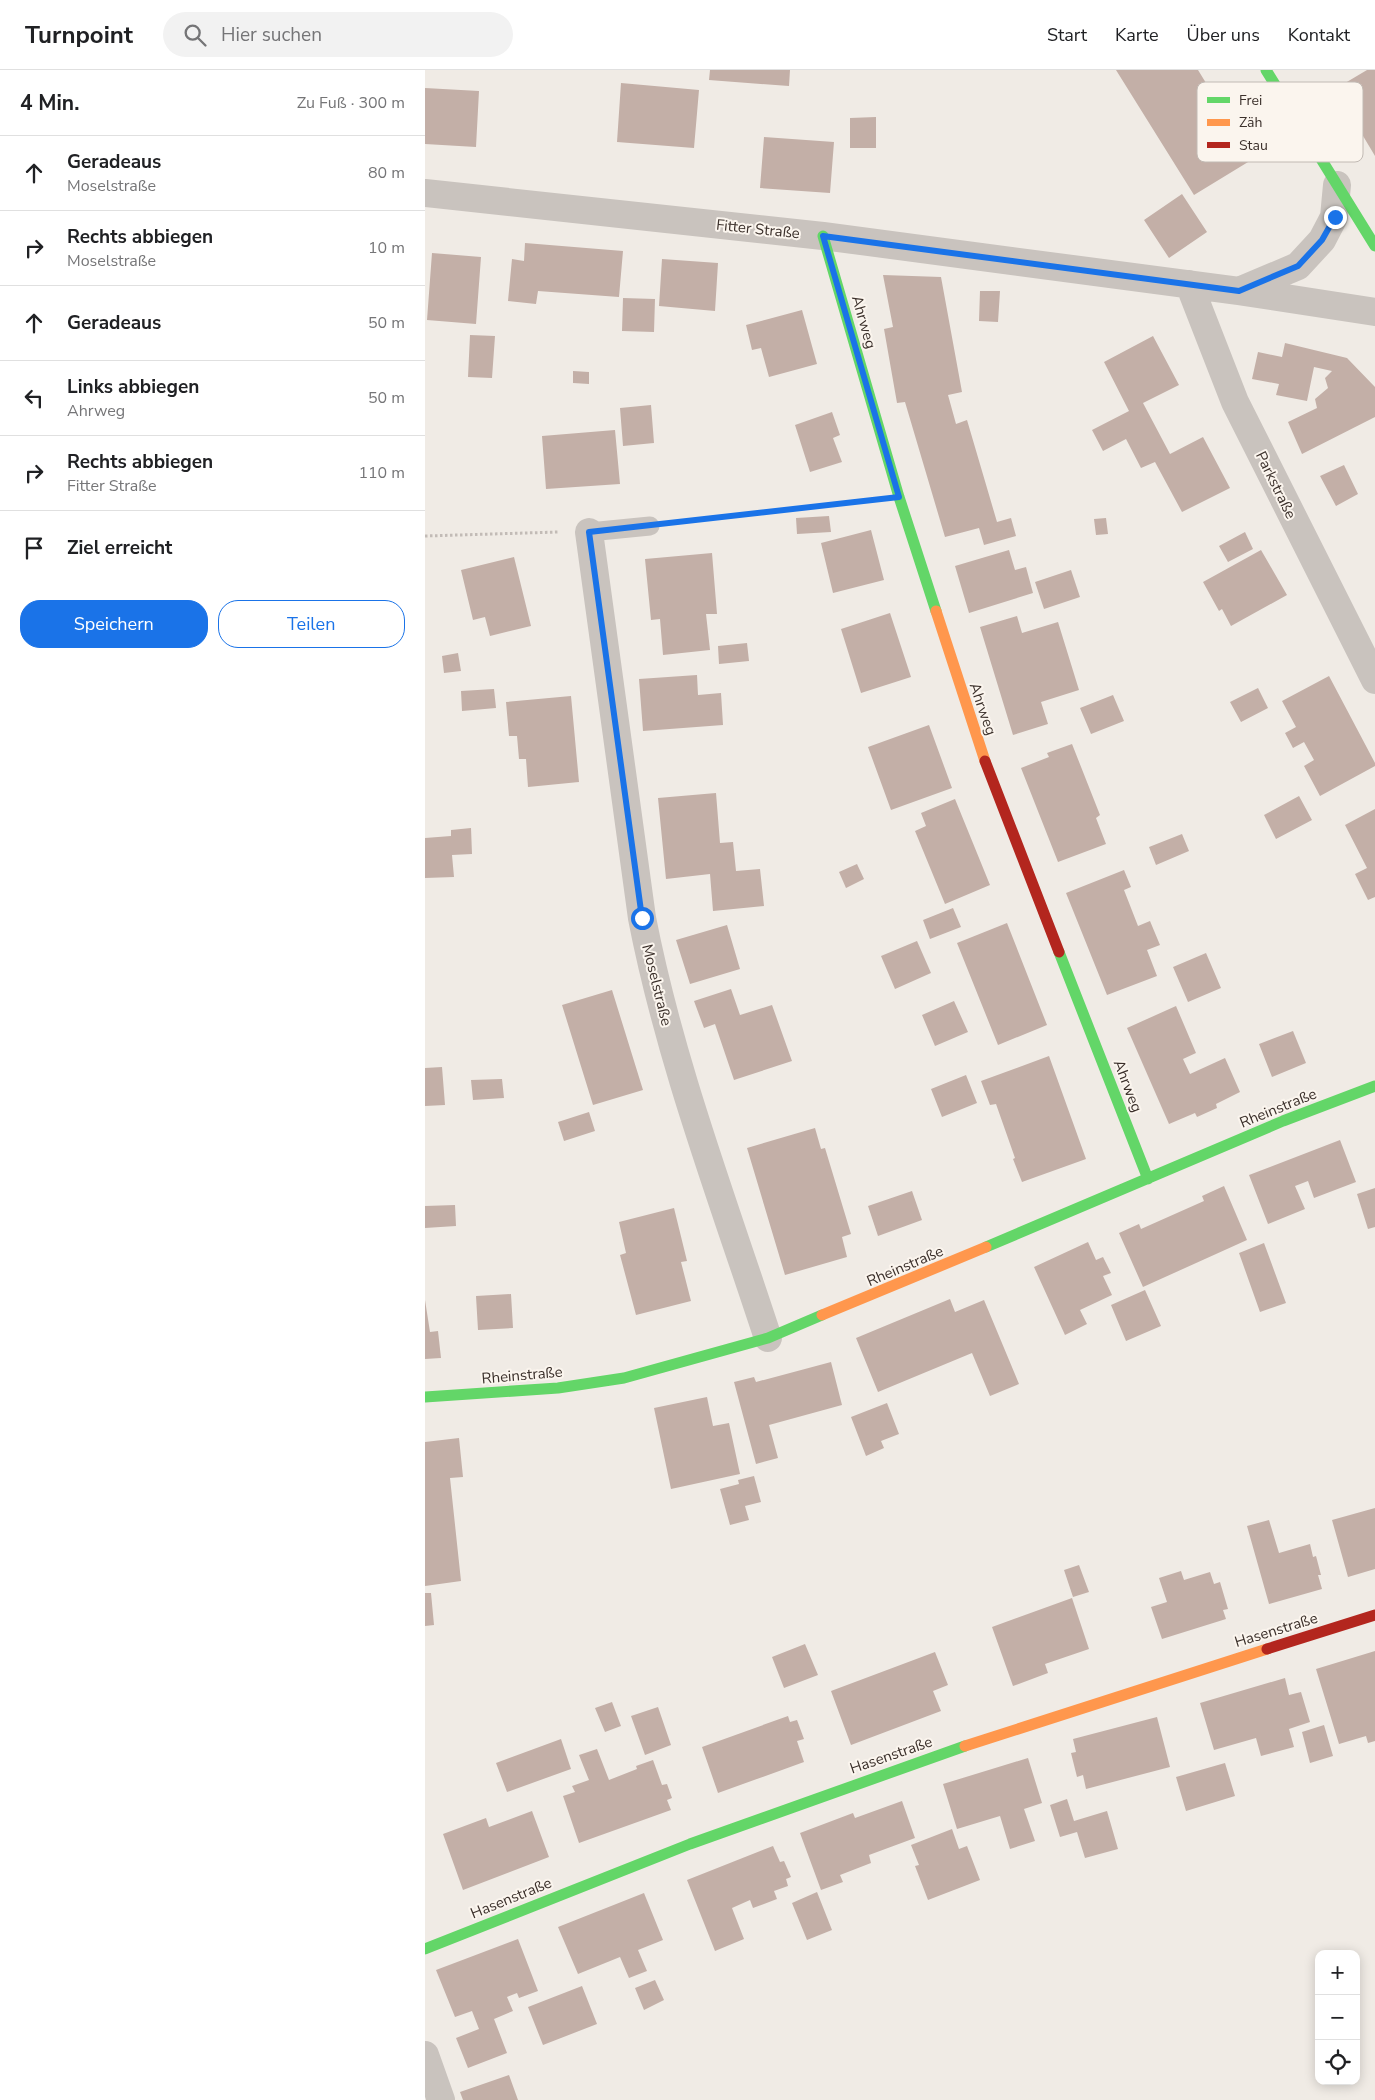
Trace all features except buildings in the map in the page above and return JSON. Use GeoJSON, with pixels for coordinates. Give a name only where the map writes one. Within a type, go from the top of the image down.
{"type":"FeatureCollection","features":[{"type":"Feature","properties":{"kind":"street"},"geometry":{"type":"LineString","coordinates":[[1324,162],[1375,246]]}},
{"type":"Feature","properties":{"kind":"street"},"geometry":{"type":"LineString","coordinates":[[1239,291],[1298,266],[1322,240],[1335,217],[1337,185]]}},
{"type":"Feature","properties":{"kind":"street","name":"Fitter Straße"},"geometry":{"type":"LineString","coordinates":[[425,193],[823,236],[1189,284],[1375,312]]}},
{"type":"Feature","properties":{"kind":"street","name":"Ahrweg"},"geometry":{"type":"LineString","coordinates":[[823,236],[899,497],[988,769],[1148,1180]]}},
{"type":"Feature","properties":{"kind":"street","name":"Parkstraße"},"geometry":{"type":"LineString","coordinates":[[1189,284],[1235,402],[1375,680]]}},
{"type":"Feature","properties":{"kind":"street","name":"Moselstraße"},"geometry":{"type":"LineString","coordinates":[[589,532],[642,918],[654,979],[680,1070],[768,1338]]}},
{"type":"Feature","properties":{"kind":"street","name":"Rheinstraße"},"geometry":{"type":"LineString","coordinates":[[425,1397],[558,1388],[624,1378],[768,1338],[1148,1180],[1283,1121],[1375,1086]]}},
{"type":"Feature","properties":{"kind":"street","name":"Hasenstraße"},"geometry":{"type":"LineString","coordinates":[[425,1949],[684,1845],[835,1790],[1144,1687],[1375,1615]]}},
{"type":"Feature","properties":{"kind":"street"},"geometry":{"type":"LineString","coordinates":[[425,2055],[441,2100]]}},
{"type":"Feature","properties":{"kind":"lane"},"geometry":{"type":"LineString","coordinates":[[589,532],[650,526]]}},
{"type":"Feature","properties":{"kind":"path"},"geometry":{"type":"LineString","coordinates":[[650,526],[899,497]]}},
{"type":"Feature","properties":{"kind":"path"},"geometry":{"type":"LineString","coordinates":[[425,536],[589,532]]}},
{"type":"Feature","properties":{"kind":"traffic: fast"},"geometry":{"type":"LineString","coordinates":[[1266,70],[1273,82]]}},
{"type":"Feature","properties":{"kind":"traffic: fast"},"geometry":{"type":"LineString","coordinates":[[1323,162],[1375,246]]}},
{"type":"Feature","properties":{"kind":"traffic: fast"},"geometry":{"type":"LineString","coordinates":[[823,236],[899,497],[936,611]]}},
{"type":"Feature","properties":{"kind":"traffic: fast"},"geometry":{"type":"LineString","coordinates":[[1059,952],[1148,1179]]}},
{"type":"Feature","properties":{"kind":"traffic: fast"},"geometry":{"type":"LineString","coordinates":[[986,1247],[1283,1121],[1375,1086]]}},
{"type":"Feature","properties":{"kind":"traffic: fast"},"geometry":{"type":"LineString","coordinates":[[425,1397],[558,1388],[624,1378],[768,1338],[822,1315]]}},
{"type":"Feature","properties":{"kind":"traffic: fast"},"geometry":{"type":"LineString","coordinates":[[425,1949],[690,1844],[965,1746]]}},
{"type":"Feature","properties":{"kind":"traffic: slow"},"geometry":{"type":"LineString","coordinates":[[936,611],[985,761]]}},
{"type":"Feature","properties":{"kind":"traffic: slow"},"geometry":{"type":"LineString","coordinates":[[822,1315],[986,1247]]}},
{"type":"Feature","properties":{"kind":"traffic: slow"},"geometry":{"type":"LineString","coordinates":[[965,1746],[1267,1649]]}},
{"type":"Feature","properties":{"kind":"traffic: jam"},"geometry":{"type":"LineString","coordinates":[[985,761],[1059,952]]}},
{"type":"Feature","properties":{"kind":"traffic: jam"},"geometry":{"type":"LineString","coordinates":[[1267,1649],[1375,1615]]}},
{"type":"Feature","properties":{"kind":"route"},"geometry":{"type":"LineString","coordinates":[[642,918],[589,532],[899,497],[823,236],[1239,291],[1298,266],[1322,240],[1335,217]]}}]}
